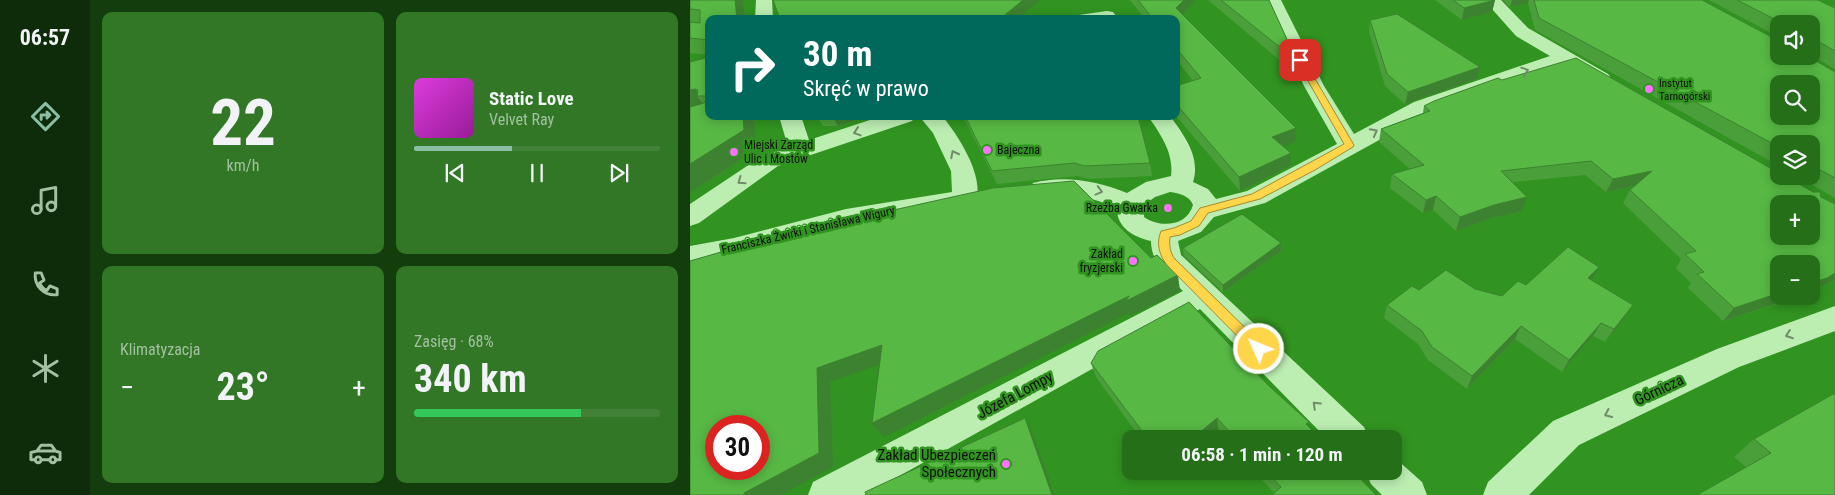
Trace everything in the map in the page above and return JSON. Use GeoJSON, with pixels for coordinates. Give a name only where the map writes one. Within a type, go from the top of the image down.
{"type":"FeatureCollection","features":[{"type":"Feature","properties":{"kind":"street"},"geometry":{"type":"LineString","coordinates":[[764,0],[764,15]]}},
{"type":"Feature","properties":{"kind":"street"},"geometry":{"type":"LineString","coordinates":[[1273,0],[1289,30],[1300,60],[1349,145]]}},
{"type":"Feature","properties":{"kind":"street"},"geometry":{"type":"LineString","coordinates":[[1492,0],[1522,32],[1564,58],[1620,88]]}},
{"type":"Feature","properties":{"kind":"street"},"geometry":{"type":"LineString","coordinates":[[1097,15],[1109,11]]}},
{"type":"Feature","properties":{"kind":"street"},"geometry":{"type":"LineString","coordinates":[[1204,211],[1256,197],[1422,107],[1564,58]]}},
{"type":"Feature","properties":{"kind":"street"},"geometry":{"type":"LineString","coordinates":[[791,120],[800,150]]}},
{"type":"Feature","properties":{"kind":"street"},"geometry":{"type":"LineString","coordinates":[[690,217],[761,167],[800,150],[892,120]]}},
{"type":"Feature","properties":{"kind":"street"},"geometry":{"type":"LineString","coordinates":[[933,120],[943,131],[963,171],[965,197]]}},
{"type":"Feature","properties":{"kind":"street"},"geometry":{"type":"LineString","coordinates":[[1162,120],[1172,134],[1184,158],[1185,169],[1180,185]]}},
{"type":"Feature","properties":{"kind":"street"},"geometry":{"type":"LineString","coordinates":[[1170,184],[1180,185],[1189,187],[1202,197],[1205,204],[1204,211],[1195,223],[1176,232],[1165,233],[1147,230],[1134,222],[1130,211],[1131,205],[1136,198],[1151,188],[1170,184]]}},
{"type":"Feature","properties":{"kind":"street"},"geometry":{"type":"LineString","coordinates":[[1021,191],[1078,186],[1108,194],[1131,205]]}},
{"type":"Feature","properties":{"kind":"street","name":"Franciszka Żwirki i Stanisława Wigury"},"geometry":{"type":"LineString","coordinates":[[690,256],[726,250],[846,218],[965,197],[993,194]]}},
{"type":"Feature","properties":{"kind":"street"},"geometry":{"type":"LineString","coordinates":[[1165,233],[1166,256],[1341,430]]}},
{"type":"Feature","properties":{"kind":"street","name":"Józefa Lompy"},"geometry":{"type":"LineString","coordinates":[[826,495],[1203,294]]}},
{"type":"Feature","properties":{"kind":"street","name":"Górnicza"},"geometry":{"type":"LineString","coordinates":[[1502,495],[1566,433],[1728,358],[1835,318]]}},
{"type":"Feature","properties":{"kind":"street"},"geometry":{"type":"LineString","coordinates":[[1393,480],[1408,495]]}},
{"type":"Feature","properties":{"kind":"building"},"geometry":{"type":"Polygon","coordinates":[[[690,0],[735,0],[737,15],[705,15],[705,40],[690,38],[690,22],[700,23],[700,10],[690,9],[690,0]]]}},
{"type":"Feature","properties":{"kind":"building"},"geometry":{"type":"Polygon","coordinates":[[[773,0],[1023,0],[1005,15],[779,15],[773,0]]]}},
{"type":"Feature","properties":{"kind":"building"},"geometry":{"type":"Polygon","coordinates":[[[1138,0],[1184,0],[1176,8],[1296,128],[1272,137],[1291,153],[1239,177],[1180,109],[1180,85],[1201,78],[1180,53],[1180,15],[1150,15],[1138,0]]]}},
{"type":"Feature","properties":{"kind":"building"},"geometry":{"type":"Polygon","coordinates":[[[1221,0],[1269,0],[1297,61],[1221,0]]]}},
{"type":"Feature","properties":{"kind":"building"},"geometry":{"type":"Polygon","coordinates":[[[1453,0],[1495,0],[1464,8],[1453,0]]]}},
{"type":"Feature","properties":{"kind":"building"},"geometry":{"type":"Polygon","coordinates":[[[1534,0],[1702,0],[1770,36],[1770,65],[1820,65],[1820,63],[1835,72],[1835,178],[1820,170],[1820,135],[1770,135],[1770,142],[1539,18],[1534,0]]]}},
{"type":"Feature","properties":{"kind":"building"},"geometry":{"type":"Polygon","coordinates":[[[1737,0],[1818,0],[1835,8],[1835,51],[1820,43],[1820,15],[1770,15],[1770,17],[1737,0]]]}},
{"type":"Feature","properties":{"kind":"building"},"geometry":{"type":"Polygon","coordinates":[[[1397,14],[1480,67],[1408,92],[1387,74],[1370,20],[1397,14]]]}},
{"type":"Feature","properties":{"kind":"building"},"geometry":{"type":"Polygon","coordinates":[[[705,58],[705,96],[697,96],[698,90],[690,90],[690,62],[705,58]]]}},
{"type":"Feature","properties":{"kind":"building"},"geometry":{"type":"Polygon","coordinates":[[[1576,58],[1770,168],[1770,185],[1801,185],[1813,192],[1820,192],[1821,197],[1835,204],[1835,273],[1820,280],[1820,255],[1770,255],[1770,296],[1734,308],[1697,274],[1704,272],[1685,254],[1696,251],[1630,190],[1652,171],[1613,179],[1591,161],[1501,171],[1527,197],[1494,205],[1460,217],[1436,196],[1426,200],[1392,174],[1424,165],[1381,129],[1430,111],[1424,106],[1434,101],[1498,78],[1502,80],[1576,58]]]}},
{"type":"Feature","properties":{"kind":"building"},"geometry":{"type":"Polygon","coordinates":[[[705,101],[705,120],[743,120],[744,130],[690,164],[690,107],[705,101]]]}},
{"type":"Feature","properties":{"kind":"building"},"geometry":{"type":"Polygon","coordinates":[[[967,120],[1139,120],[1150,163],[1085,166],[1074,163],[992,171],[967,120]]]}},
{"type":"Feature","properties":{"kind":"building"},"geometry":{"type":"Polygon","coordinates":[[[1074,181],[1151,258],[1157,255],[1178,275],[1126,301],[1129,296],[872,423],[882,345],[817,368],[819,453],[770,479],[770,415],[705,415],[705,480],[768,480],[744,493],[744,495],[690,495],[690,261],[776,236],[993,188],[1074,181]]]}},
{"type":"Feature","properties":{"kind":"building"},"geometry":{"type":"Polygon","coordinates":[[[1242,214],[1281,243],[1223,285],[1183,248],[1242,214]]]}},
{"type":"Feature","properties":{"kind":"building"},"geometry":{"type":"Polygon","coordinates":[[[1568,247],[1599,267],[1588,278],[1633,305],[1614,329],[1601,323],[1569,360],[1521,326],[1472,376],[1432,347],[1422,331],[1387,305],[1412,286],[1419,290],[1446,270],[1475,289],[1502,296],[1518,281],[1526,285],[1568,247]]]}},
{"type":"Feature","properties":{"kind":"building"},"geometry":{"type":"Polygon","coordinates":[[[1189,302],[1269,386],[1309,422],[1306,424],[1312,430],[1228,430],[1217,418],[1203,430],[1141,430],[1091,363],[1098,351],[1189,302]]]}},
{"type":"Feature","properties":{"kind":"building"},"geometry":{"type":"Polygon","coordinates":[[[1835,393],[1835,495],[1697,495],[1771,453],[1754,439],[1835,393]]]}},
{"type":"Feature","properties":{"kind":"building"},"geometry":{"type":"Polygon","coordinates":[[[1025,418],[1052,495],[866,495],[865,492],[1025,418]]]}},
{"type":"Feature","properties":{"kind":"building"},"geometry":{"type":"Polygon","coordinates":[[[1274,480],[1362,480],[1376,495],[1272,495],[1281,487],[1274,480]]]}},
{"type":"Feature","properties":{"kind":"place","name":"Instytut Tarnogórski"},"geometry":{"type":"Point","coordinates":[1649,89]}},
{"type":"Feature","properties":{"kind":"place","name":"Bajeczna"},"geometry":{"type":"Point","coordinates":[987,150]}},
{"type":"Feature","properties":{"kind":"place","name":"Miejski Zarząd Ulic i Mostów"},"geometry":{"type":"Point","coordinates":[734,152]}},
{"type":"Feature","properties":{"kind":"place","name":"Rzeźba Gwarka"},"geometry":{"type":"Point","coordinates":[1168,208]}},
{"type":"Feature","properties":{"kind":"place","name":"Zakład fryzjerski"},"geometry":{"type":"Point","coordinates":[1133,261]}},
{"type":"Feature","properties":{"kind":"place","name":"Zakład Ubezpieczeń Społecznych"},"geometry":{"type":"Point","coordinates":[1006,464]}},
{"type":"Feature","properties":{"kind":"route"},"geometry":{"type":"LineString","coordinates":[[1259,349],[1171,262],[1166,256],[1164,240],[1165,233],[1176,232],[1195,223],[1201,218],[1204,211],[1256,197],[1312,168],[1349,145],[1300,60]]}}]}
